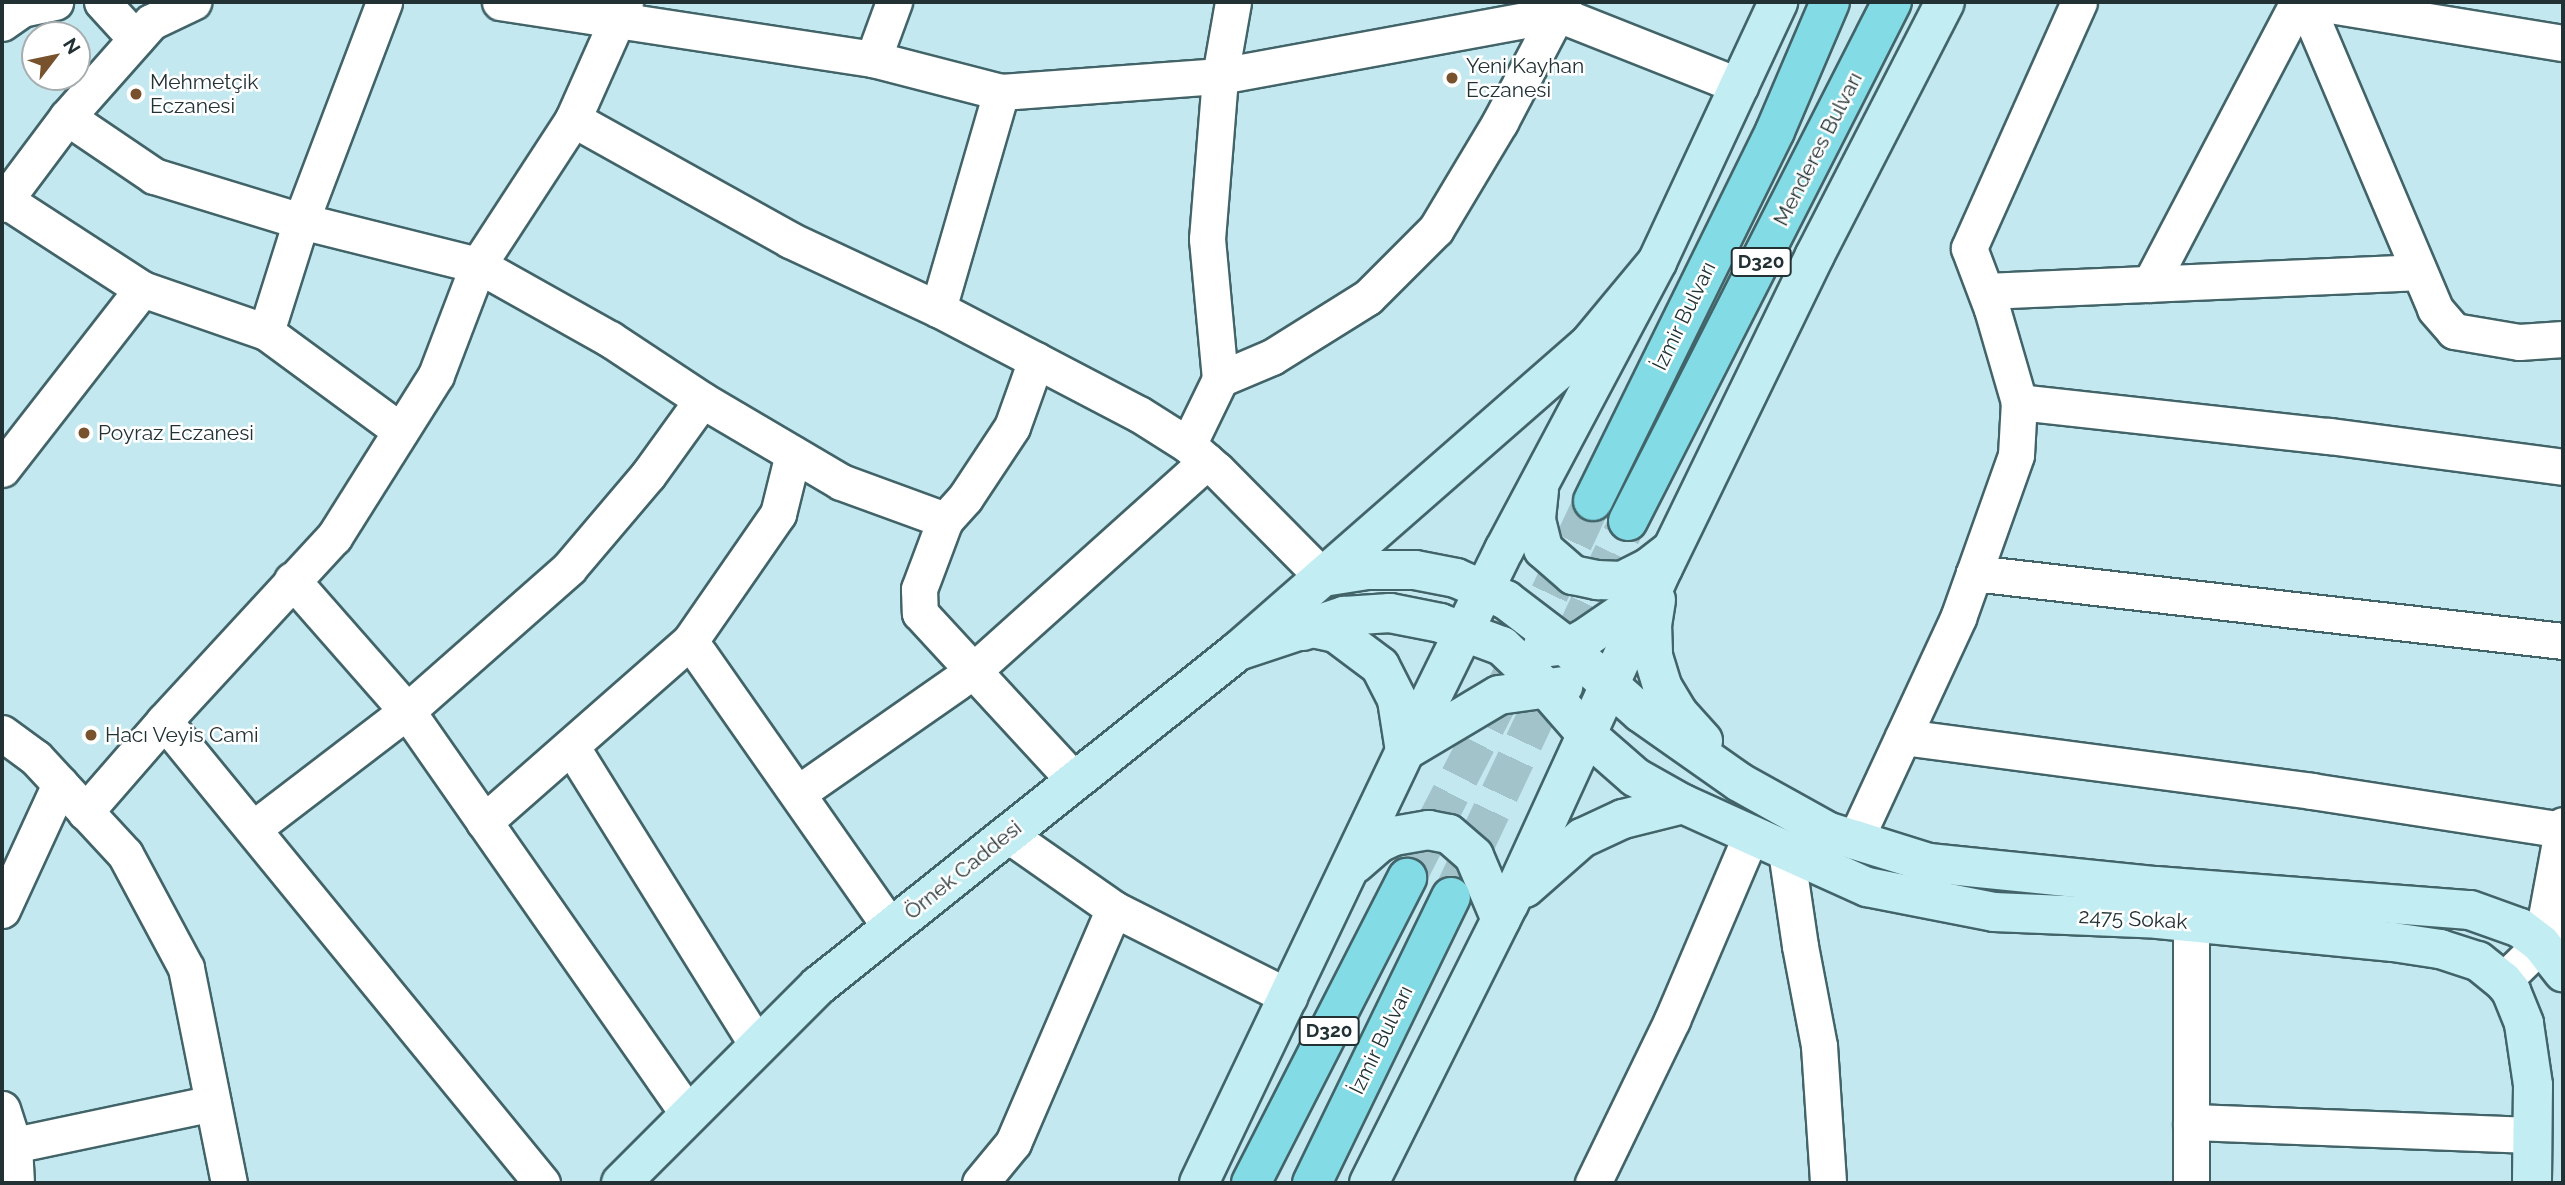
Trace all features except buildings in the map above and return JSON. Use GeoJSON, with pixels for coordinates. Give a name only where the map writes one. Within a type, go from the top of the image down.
{"type":"FeatureCollection","features":[{"type":"Feature","properties":{"kind":"main road"},"geometry":{"type":"LineString","coordinates":[[1199,1183],[1484,590],[1657,262],[1778,2]]}},
{"type":"Feature","properties":{"kind":"main road","name":"İzmir Bulvarı"},"geometry":{"type":"LineString","coordinates":[[1593,501],[1775,131],[1830,2]]}},
{"type":"Feature","properties":{"kind":"main road","name":"Menderes Bulvarı"},"geometry":{"type":"LineString","coordinates":[[1628,521],[1892,2]]}},
{"type":"Feature","properties":{"kind":"main road"},"geometry":{"type":"LineString","coordinates":[[1369,1183],[1505,912],[1662,570],[1815,255],[1945,2]]}},
{"type":"Feature","properties":{"kind":"main road","name":"Örnek Caddesi"},"geometry":{"type":"LineString","coordinates":[[621,1183],[818,986],[1238,652],[1588,345],[1657,262]]}},
{"type":"Feature","properties":{"kind":"main road"},"geometry":{"type":"LineString","coordinates":[[1541,481],[1536,510],[1540,541],[1543,549],[1557,564],[1573,575],[1597,580],[1622,581],[1648,568],[1662,570]]}},
{"type":"Feature","properties":{"kind":"main road","name":"2475 Sokak"},"geometry":{"type":"LineString","coordinates":[[1323,577],[1367,570],[1415,570],[1456,578],[1506,600],[1565,646],[1608,686],[1739,782],[1829,832],[1929,863],[2157,886],[2470,910],[2504,921],[2556,952]]}},
{"type":"Feature","properties":{"kind":"main road"},"geometry":{"type":"LineString","coordinates":[[1238,652],[1344,616],[1367,613],[1409,616],[1465,630],[1502,646],[1528,649],[1565,646],[1594,634],[1662,570]]}},
{"type":"Feature","properties":{"kind":"main road"},"geometry":{"type":"LineString","coordinates":[[1662,570],[1652,624],[1653,656],[1662,686],[1679,714],[1739,782]]}},
{"type":"Feature","properties":{"kind":"main road"},"geometry":{"type":"LineString","coordinates":[[1238,652],[1312,628],[1336,633],[1380,666],[1397,700],[1405,751]]}},
{"type":"Feature","properties":{"kind":"main road","name":"2475 Sokak"},"geometry":{"type":"LineString","coordinates":[[1502,646],[1545,687],[1587,735],[1635,777],[1683,804],[1867,887],[1994,912],[2192,922],[2440,948],[2478,961],[2503,981],[2517,1004],[2528,1044],[2533,1085],[2532,1183]]}},
{"type":"Feature","properties":{"kind":"main road"},"geometry":{"type":"LineString","coordinates":[[1405,751],[1499,695],[1545,687],[1608,686]]}},
{"type":"Feature","properties":{"kind":"main road"},"geometry":{"type":"LineString","coordinates":[[1505,912],[1581,838],[1623,819],[1683,804]]}},
{"type":"Feature","properties":{"kind":"main road"},"geometry":{"type":"LineString","coordinates":[[1351,868],[1379,843],[1394,836],[1428,830],[1449,834],[1474,856],[1505,912]]}},
{"type":"Feature","properties":{"kind":"main road","name":"D320"},"geometry":{"type":"LineString","coordinates":[[1251,1183],[1407,878]]}},
{"type":"Feature","properties":{"kind":"main road","name":"İzmir Bulvarı"},"geometry":{"type":"LineString","coordinates":[[1312,1183],[1451,897]]}},
{"type":"Feature","properties":{"kind":"street"},"geometry":{"type":"LineString","coordinates":[[2,23],[22,9],[55,2]]}},
{"type":"Feature","properties":{"kind":"street"},"geometry":{"type":"LineString","coordinates":[[102,2],[136,39]]}},
{"type":"Feature","properties":{"kind":"street"},"geometry":{"type":"LineString","coordinates":[[192,2],[151,22],[67,117],[3,202],[142,289],[266,332],[401,431]]}},
{"type":"Feature","properties":{"kind":"street"},"geometry":{"type":"LineString","coordinates":[[266,332],[301,221],[383,2]]}},
{"type":"Feature","properties":{"kind":"street"},"geometry":{"type":"LineString","coordinates":[[500,2],[622,10],[873,59],[1001,92],[1220,76],[1552,6],[1740,86]]}},
{"type":"Feature","properties":{"kind":"street"},"geometry":{"type":"LineString","coordinates":[[873,59],[894,2]]}},
{"type":"Feature","properties":{"kind":"street"},"geometry":{"type":"LineString","coordinates":[[798,793],[973,671],[1197,453],[1220,379],[1207,239],[1220,76],[1233,2]]}},
{"type":"Feature","properties":{"kind":"street"},"geometry":{"type":"LineString","coordinates":[[1855,840],[1958,618],[2016,455],[2020,402],[1986,291],[1969,248],[2079,2]]}},
{"type":"Feature","properties":{"kind":"street"},"geometry":{"type":"LineString","coordinates":[[2150,284],[2298,2]]}},
{"type":"Feature","properties":{"kind":"street"},"geometry":{"type":"LineString","coordinates":[[2305,2],[2416,272],[2435,309],[2454,331],[2519,342],[2563,339]]}},
{"type":"Feature","properties":{"kind":"street"},"geometry":{"type":"LineString","coordinates":[[2312,2],[2563,43]]}},
{"type":"Feature","properties":{"kind":"street"},"geometry":{"type":"LineString","coordinates":[[1220,379],[1272,357],[1368,297],[1436,229],[1500,122],[1552,6]]}},
{"type":"Feature","properties":{"kind":"street"},"geometry":{"type":"LineString","coordinates":[[85,811],[163,721],[334,537],[436,375],[478,264],[573,119],[622,10]]}},
{"type":"Feature","properties":{"kind":"street"},"geometry":{"type":"LineString","coordinates":[[938,309],[1001,92]]}},
{"type":"Feature","properties":{"kind":"street"},"geometry":{"type":"LineString","coordinates":[[67,117],[154,176],[301,221],[478,264],[610,339],[702,400],[841,482],[945,520]]}},
{"type":"Feature","properties":{"kind":"street"},"geometry":{"type":"LineString","coordinates":[[573,119],[790,240],[938,309],[1139,414],[1197,453],[1323,577]]}},
{"type":"Feature","properties":{"kind":"street"},"geometry":{"type":"LineString","coordinates":[[1986,291],[2416,272]]}},
{"type":"Feature","properties":{"kind":"street"},"geometry":{"type":"LineString","coordinates":[[2,469],[142,289]]}},
{"type":"Feature","properties":{"kind":"street"},"geometry":{"type":"LineString","coordinates":[[1036,360],[1012,427],[965,498],[945,520],[919,589],[920,613],[1074,780]]}},
{"type":"Feature","properties":{"kind":"street"},"geometry":{"type":"LineString","coordinates":[[254,828],[407,711],[569,568],[648,475],[702,400]]}},
{"type":"Feature","properties":{"kind":"street"},"geometry":{"type":"LineString","coordinates":[[2020,402],[2329,436],[2563,467]]}},
{"type":"Feature","properties":{"kind":"street"},"geometry":{"type":"LineString","coordinates":[[484,822],[690,641],[778,514],[793,454]]}},
{"type":"Feature","properties":{"kind":"street"},"geometry":{"type":"LineString","coordinates":[[1974,573],[2563,641]]}},
{"type":"Feature","properties":{"kind":"street"},"geometry":{"type":"LineString","coordinates":[[292,580],[407,711],[690,1115]]}},
{"type":"Feature","properties":{"kind":"street"},"geometry":{"type":"LineString","coordinates":[[690,641],[891,928]]}},
{"type":"Feature","properties":{"kind":"street"},"geometry":{"type":"LineString","coordinates":[[163,721],[254,828],[542,1183]]}},
{"type":"Feature","properties":{"kind":"street"},"geometry":{"type":"LineString","coordinates":[[2,733],[36,758],[125,854],[186,968],[229,1183]]}},
{"type":"Feature","properties":{"kind":"street"},"geometry":{"type":"LineString","coordinates":[[1903,737],[2297,789],[2563,828],[2556,952],[2503,981]]}},
{"type":"Feature","properties":{"kind":"street"},"geometry":{"type":"LineString","coordinates":[[571,746],[758,1046]]}},
{"type":"Feature","properties":{"kind":"street"},"geometry":{"type":"LineString","coordinates":[[2,910],[60,784]]}},
{"type":"Feature","properties":{"kind":"street"},"geometry":{"type":"LineString","coordinates":[[1007,834],[1114,909],[1289,997]]}},
{"type":"Feature","properties":{"kind":"street"},"geometry":{"type":"LineString","coordinates":[[1594,1183],[1672,1020],[1751,835]]}},
{"type":"Feature","properties":{"kind":"street"},"geometry":{"type":"LineString","coordinates":[[1786,851],[1819,1046],[1828,1183]]}},
{"type":"Feature","properties":{"kind":"street"},"geometry":{"type":"LineString","coordinates":[[980,1183],[1013,1143],[1114,909]]}},
{"type":"Feature","properties":{"kind":"street"},"geometry":{"type":"LineString","coordinates":[[2191,1183],[2192,922]]}},
{"type":"Feature","properties":{"kind":"street"},"geometry":{"type":"LineString","coordinates":[[14,1145],[213,1103]]}},
{"type":"Feature","properties":{"kind":"street"},"geometry":{"type":"LineString","coordinates":[[2,1109],[14,1145],[16,1183]]}},
{"type":"Feature","properties":{"kind":"street"},"geometry":{"type":"LineString","coordinates":[[2191,1122],[2532,1135]]}},
{"type":"Feature","properties":{"kind":"tunnel"},"geometry":{"type":"LineString","coordinates":[[1407,878],[1501,697],[1593,501]]}},
{"type":"Feature","properties":{"kind":"tunnel"},"geometry":{"type":"LineString","coordinates":[[1451,897],[1628,521]]}},
{"type":"Feature","properties":{"kind":"place","name":"Yeni Kayhan Eczanesi"},"geometry":{"type":"Point","coordinates":[1452,78]}},
{"type":"Feature","properties":{"kind":"place","name":"Mehmetçik Eczanesi"},"geometry":{"type":"Point","coordinates":[136,94]}},
{"type":"Feature","properties":{"kind":"place","name":"Poyraz Eczanesi"},"geometry":{"type":"Point","coordinates":[84,433]}},
{"type":"Feature","properties":{"kind":"place","name":"Hacı Veyis Cami"},"geometry":{"type":"Point","coordinates":[91,735]}}]}
